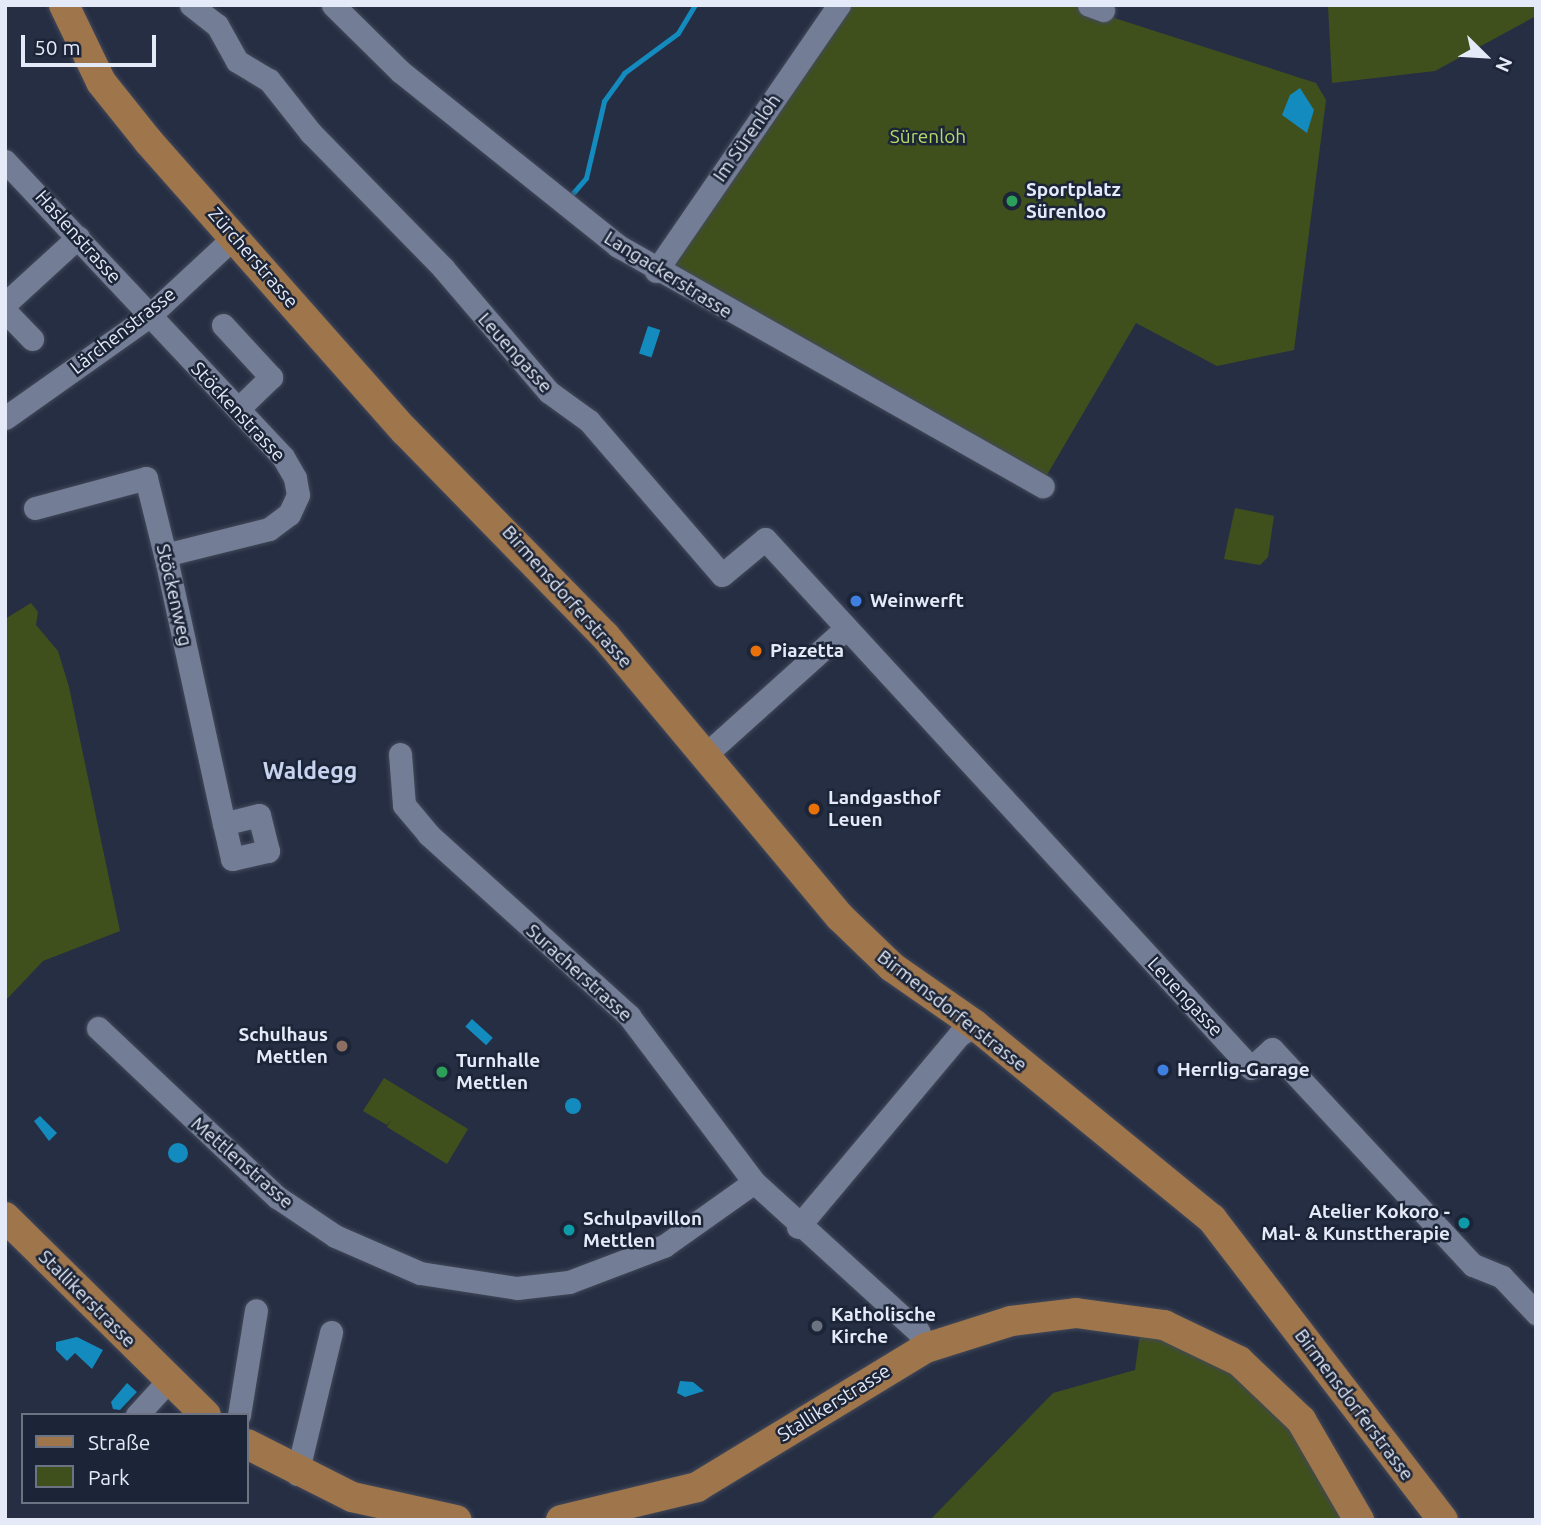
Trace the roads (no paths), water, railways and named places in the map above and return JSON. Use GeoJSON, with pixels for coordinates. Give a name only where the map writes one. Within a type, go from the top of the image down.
{"type":"FeatureCollection","features":[{"type":"Feature","properties":{"kind":"main road","name":"Zürcherstrasse"},"geometry":{"type":"LineString","coordinates":[[64,5],[102,82],[398,424],[468,491]]}},
{"type":"Feature","properties":{"kind":"main road","name":"Birmensdorferstrasse"},"geometry":{"type":"LineString","coordinates":[[468,491],[605,636],[704,757],[862,940],[975,1025],[1212,1219],[1438,1518]]}},
{"type":"Feature","properties":{"kind":"main road","name":"Stallikerstrasse"},"geometry":{"type":"LineString","coordinates":[[5,1217],[168,1381],[204,1413]]}},
{"type":"Feature","properties":{"kind":"main road","name":"Stallikerstrasse"},"geometry":{"type":"LineString","coordinates":[[561,1520],[618,1515],[697,1487],[926,1348],[985,1328],[1058,1314],[1118,1315],[1188,1333],[1238,1361],[1286,1402],[1316,1441],[1359,1520]]}},
{"type":"Feature","properties":{"kind":"main road"},"geometry":{"type":"LineString","coordinates":[[248,1445],[298,1474],[370,1502],[456,1520]]}},
{"type":"Feature","properties":{"kind":"street","name":"Leuengasse"},"geometry":{"type":"LineString","coordinates":[[191,5],[218,25],[237,61],[269,80],[324,145],[443,268],[549,392],[589,421],[722,575],[765,539],[1251,1068],[1272,1049],[1473,1265],[1502,1277],[1536,1313]]}},
{"type":"Feature","properties":{"kind":"street","name":"Langackerstrasse"},"geometry":{"type":"LineString","coordinates":[[333,5],[410,80],[656,271],[1043,486]]}},
{"type":"Feature","properties":{"kind":"street","name":"Im Sürenloh"},"geometry":{"type":"LineString","coordinates":[[656,271],[839,5]]}},
{"type":"Feature","properties":{"kind":"street","name":"Haslenstrasse"},"geometry":{"type":"LineString","coordinates":[[5,161],[149,316]]}},
{"type":"Feature","properties":{"kind":"street","name":"Lärchenstrasse"},"geometry":{"type":"LineString","coordinates":[[5,418],[149,316],[235,236]]}},
{"type":"Feature","properties":{"kind":"street"},"geometry":{"type":"LineString","coordinates":[[5,304],[78,237]]}},
{"type":"Feature","properties":{"kind":"street"},"geometry":{"type":"LineString","coordinates":[[5,311],[32,339]]}},
{"type":"Feature","properties":{"kind":"street","name":"Stöckenstrasse"},"geometry":{"type":"LineString","coordinates":[[149,316],[238,409],[295,478],[298,495],[289,514],[269,530],[165,555]]}},
{"type":"Feature","properties":{"kind":"street"},"geometry":{"type":"LineString","coordinates":[[223,326],[271,377],[238,409]]}},
{"type":"Feature","properties":{"kind":"street","name":"Stöckenweg"},"geometry":{"type":"LineString","coordinates":[[35,508],[146,478],[224,824]]}},
{"type":"Feature","properties":{"kind":"street"},"geometry":{"type":"LineString","coordinates":[[704,757],[846,628]]}},
{"type":"Feature","properties":{"kind":"street","name":"Suracherstrasse"},"geometry":{"type":"LineString","coordinates":[[400,754],[404,805],[480,886],[629,1016],[754,1182],[798,1227],[918,1331],[926,1348]]}},
{"type":"Feature","properties":{"kind":"street"},"geometry":{"type":"LineString","coordinates":[[798,1227],[958,1035],[975,1025]]}},
{"type":"Feature","properties":{"kind":"street","name":"Mettlenstrasse"},"geometry":{"type":"LineString","coordinates":[[98,1028],[277,1197],[335,1236],[420,1273],[517,1288],[569,1282],[664,1246],[754,1182]]}},
{"type":"Feature","properties":{"kind":"street"},"geometry":{"type":"LineString","coordinates":[[239,1413],[256,1310]]}},
{"type":"Feature","properties":{"kind":"street"},"geometry":{"type":"LineString","coordinates":[[298,1474],[331,1332]]}},
{"type":"Feature","properties":{"kind":"street"},"geometry":{"type":"LineString","coordinates":[[139,1413],[168,1381]]}},
{"type":"Feature","properties":{"kind":"water"},"geometry":{"type":"Polygon","coordinates":[[[1300,88],[1314,110],[1307,133],[1282,115],[1290,95],[1300,88]]]}},
{"type":"Feature","properties":{"kind":"water"},"geometry":{"type":"Polygon","coordinates":[[[648,326],[660,330],[651,358],[639,354],[648,326]]]}},
{"type":"Feature","properties":{"kind":"water"},"geometry":{"type":"Polygon","coordinates":[[[472,1019],[493,1038],[486,1045],[465,1026],[472,1019]]]}},
{"type":"Feature","properties":{"kind":"water"},"geometry":{"type":"Polygon","coordinates":[[[570,1098],[576,1098],[581,1106],[579,1112],[570,1114],[565,1109],[565,1103],[570,1098]]]}},
{"type":"Feature","properties":{"kind":"water"},"geometry":{"type":"Polygon","coordinates":[[[40,1116],[57,1133],[49,1141],[34,1121],[40,1116]]]}},
{"type":"Feature","properties":{"kind":"water"},"geometry":{"type":"Polygon","coordinates":[[[178,1143],[185,1146],[188,1153],[185,1160],[178,1163],[171,1160],[168,1153],[171,1146],[178,1143]]]}},
{"type":"Feature","properties":{"kind":"water"},"geometry":{"type":"Polygon","coordinates":[[[77,1337],[103,1350],[92,1369],[75,1353],[67,1361],[56,1350],[56,1342],[77,1337]]]}},
{"type":"Feature","properties":{"kind":"water"},"geometry":{"type":"Polygon","coordinates":[[[680,1381],[693,1382],[704,1391],[685,1397],[677,1393],[680,1381]]]}},
{"type":"Feature","properties":{"kind":"water"},"geometry":{"type":"Polygon","coordinates":[[[127,1383],[137,1392],[120,1410],[113,1409],[111,1402],[127,1383]]]}},
{"type":"Feature","properties":{"kind":"waterway"},"geometry":{"type":"LineString","coordinates":[[573,193],[586,178],[604,101],[624,73],[678,33],[695,5]]}},
{"type":"Feature","properties":{"kind":"place","name":"Sportplatz Sürenloo"},"geometry":{"type":"Point","coordinates":[1012,201]}},
{"type":"Feature","properties":{"kind":"place","name":"Weinwerft"},"geometry":{"type":"Point","coordinates":[856,601]}},
{"type":"Feature","properties":{"kind":"place","name":"Piazetta"},"geometry":{"type":"Point","coordinates":[756,651]}},
{"type":"Feature","properties":{"kind":"place","name":"Landgasthof Leuen"},"geometry":{"type":"Point","coordinates":[814,809]}},
{"type":"Feature","properties":{"kind":"place","name":"Schulhaus Mettlen"},"geometry":{"type":"Point","coordinates":[342,1046]}},
{"type":"Feature","properties":{"kind":"place","name":"Herrlig-Garage"},"geometry":{"type":"Point","coordinates":[1163,1070]}},
{"type":"Feature","properties":{"kind":"place","name":"Turnhalle Mettlen"},"geometry":{"type":"Point","coordinates":[442,1072]}},
{"type":"Feature","properties":{"kind":"place","name":"Atelier Kokoro - Mal- & Kunsttherapie"},"geometry":{"type":"Point","coordinates":[1464,1223]}},
{"type":"Feature","properties":{"kind":"place","name":"Schulpavillon Mettlen"},"geometry":{"type":"Point","coordinates":[569,1230]}},
{"type":"Feature","properties":{"kind":"place","name":"Katholische Kirche"},"geometry":{"type":"Point","coordinates":[817,1326]}},
{"type":"Feature","properties":{"kind":"district","name":"Waldegg"},"geometry":{"type":"Point","coordinates":[310,771]}},
{"type":"Feature","properties":{"kind":"park label","name":"Sürenloh"},"geometry":{"type":"Point","coordinates":[928,137]}}]}
